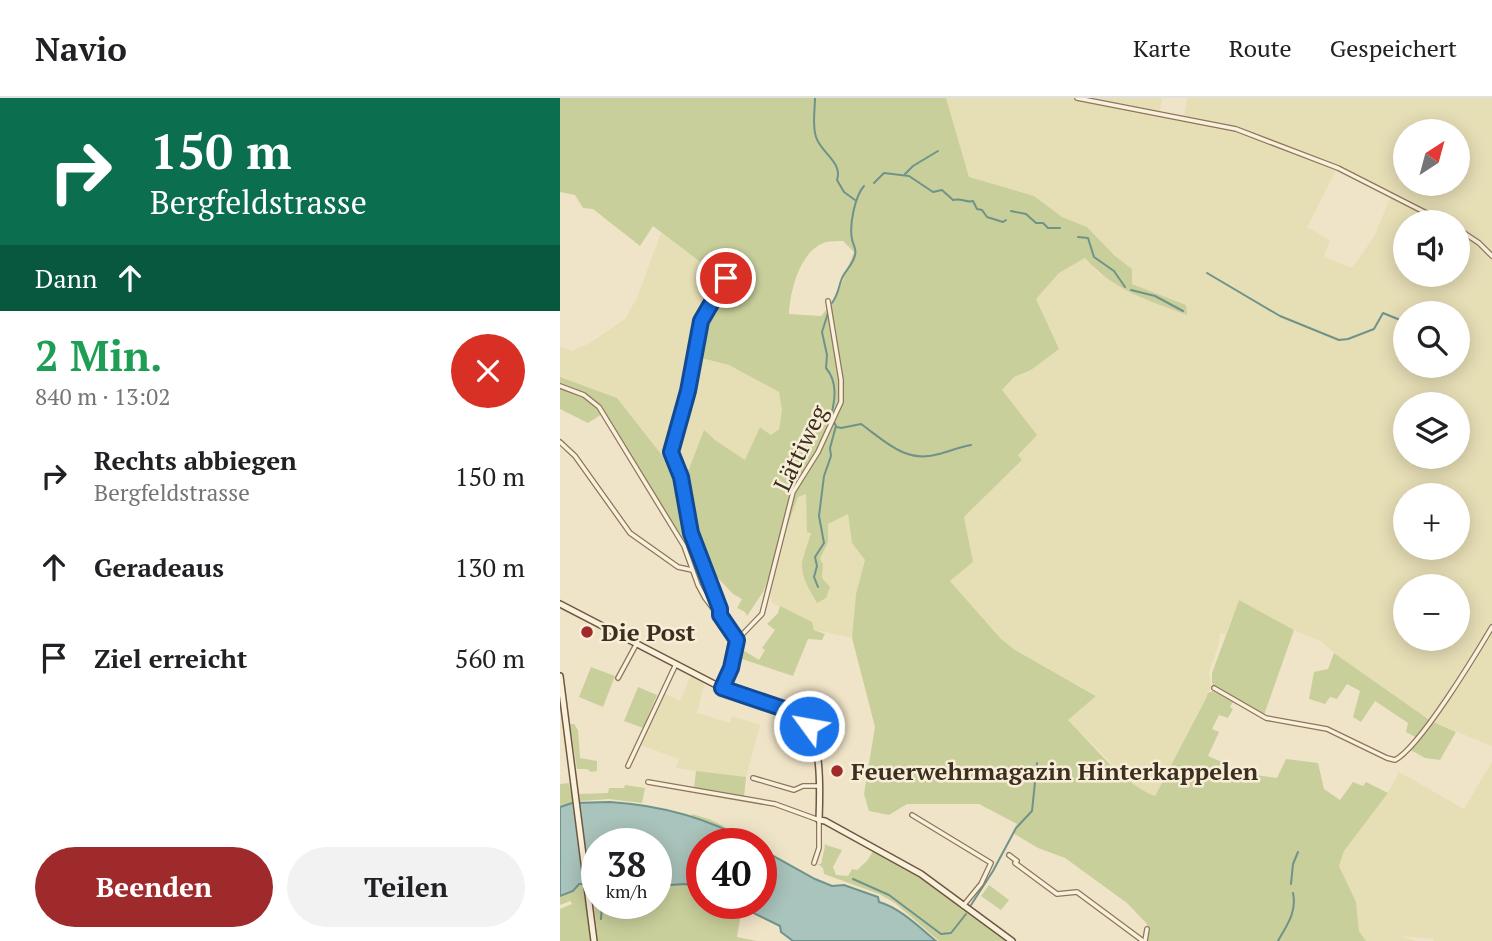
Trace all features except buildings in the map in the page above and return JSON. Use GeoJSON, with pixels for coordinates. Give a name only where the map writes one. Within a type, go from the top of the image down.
{"type":"FeatureCollection","features":[{"type":"Feature","properties":{"kind":"street"},"geometry":{"type":"LineString","coordinates":[[1077,98],[1237,129],[1338,168],[1420,210]]}},
{"type":"Feature","properties":{"kind":"street"},"geometry":{"type":"LineString","coordinates":[[1470,237],[1492,256]]}},
{"type":"Feature","properties":{"kind":"street"},"geometry":{"type":"LineString","coordinates":[[720,615],[691,533],[681,477],[671,452],[688,391],[701,321],[726,278]]}},
{"type":"Feature","properties":{"kind":"street","name":"Lättiweg"},"geometry":{"type":"LineString","coordinates":[[737,640],[762,614],[793,492],[833,422],[841,402],[842,388],[828,300]]}},
{"type":"Feature","properties":{"kind":"street"},"geometry":{"type":"LineString","coordinates":[[560,386],[584,395],[599,407],[677,534],[705,598],[737,640],[731,668],[722,688]]}},
{"type":"Feature","properties":{"kind":"street"},"geometry":{"type":"LineString","coordinates":[[560,442],[575,456],[630,533],[678,567],[692,570]]}},
{"type":"Feature","properties":{"kind":"street"},"geometry":{"type":"LineString","coordinates":[[560,604],[722,688],[790,711],[806,722],[815,741],[818,786],[820,848],[814,863]]}},
{"type":"Feature","properties":{"kind":"street"},"geometry":{"type":"LineString","coordinates":[[1214,688],[1266,718],[1327,729],[1395,760],[1408,750],[1431,719],[1492,627]]}},
{"type":"Feature","properties":{"kind":"street"},"geometry":{"type":"LineString","coordinates":[[618,678],[636,643]]}},
{"type":"Feature","properties":{"kind":"street"},"geometry":{"type":"LineString","coordinates":[[628,766],[676,664]]}},
{"type":"Feature","properties":{"kind":"street"},"geometry":{"type":"LineString","coordinates":[[560,676],[594,941]]}},
{"type":"Feature","properties":{"kind":"street"},"geometry":{"type":"LineString","coordinates":[[753,778],[793,790],[803,786],[818,786]]}},
{"type":"Feature","properties":{"kind":"street"},"geometry":{"type":"LineString","coordinates":[[648,782],[775,804],[825,821],[913,869],[1012,941]]}},
{"type":"Feature","properties":{"kind":"street"},"geometry":{"type":"LineString","coordinates":[[912,815],[992,864],[981,884],[963,906]]}},
{"type":"Feature","properties":{"kind":"street"},"geometry":{"type":"LineString","coordinates":[[1009,856],[1057,894],[1077,892],[1144,941],[1147,929]]}},
{"type":"Feature","properties":{"kind":"shaded area"},"geometry":{"type":"Polygon","coordinates":[[[946,98],[1162,98],[1160,112],[1184,117],[1187,98],[1492,98],[1492,624],[1429,719],[1322,642],[1239,600],[1225,635],[1220,633],[1209,672],[1211,687],[1155,796],[1141,790],[1125,777],[1068,720],[1096,695],[1015,650],[1001,639],[950,581],[973,562],[964,517],[1022,461],[1017,455],[1002,390],[1014,377],[1031,370],[1058,349],[1036,299],[1059,273],[1085,258],[1099,274],[1186,305],[1132,284],[1132,269],[1087,227],[1062,217],[1033,196],[969,177],[946,98]],[[1337,169],[1307,227],[1330,240],[1324,257],[1352,268],[1374,237],[1391,196],[1337,169]]]}},
{"type":"Feature","properties":{"kind":"shaded area"},"geometry":{"type":"Polygon","coordinates":[[[661,233],[721,278],[693,356],[729,365],[779,392],[782,410],[779,429],[771,435],[761,427],[745,460],[715,440],[688,469],[676,473],[617,398],[560,377],[560,346],[572,351],[590,343],[625,319],[637,298],[661,233]]]}},
{"type":"Feature","properties":{"kind":"shaded area"},"geometry":{"type":"Polygon","coordinates":[[[807,494],[807,531],[811,532],[809,545],[803,556],[802,571],[817,603],[825,582],[820,559],[828,541],[828,524],[848,514],[852,543],[865,560],[856,594],[852,638],[814,630],[811,622],[771,602],[772,597],[763,592],[798,497],[807,494]]]}},
{"type":"Feature","properties":{"kind":"shaded area"},"geometry":{"type":"Polygon","coordinates":[[[1492,630],[1492,746],[1431,721],[1492,630]]]}},
{"type":"Feature","properties":{"kind":"shaded area"},"geometry":{"type":"Polygon","coordinates":[[[691,675],[705,682],[697,713],[730,723],[732,716],[760,725],[746,777],[676,768],[679,759],[640,745],[664,693],[680,701],[691,675]]]}},
{"type":"Feature","properties":{"kind":"shaded area"},"geometry":{"type":"Polygon","coordinates":[[[1492,762],[1492,941],[1434,941],[1401,936],[1416,941],[1366,941],[1359,931],[1356,902],[1339,866],[1344,851],[1388,793],[1399,772],[1464,809],[1492,762]]]}},
{"type":"Feature","properties":{"kind":"green space"},"geometry":{"type":"Polygon","coordinates":[[[560,98],[946,98],[969,177],[1034,196],[1062,217],[1087,227],[1132,269],[1132,284],[1186,305],[1187,315],[1132,293],[1108,279],[1085,258],[1059,273],[1036,299],[1059,349],[1031,370],[1014,377],[1002,390],[1037,435],[1018,455],[1022,460],[964,517],[973,562],[950,581],[1001,639],[1015,650],[1096,696],[1068,720],[1131,783],[1155,796],[1208,693],[1213,691],[1233,702],[1228,718],[1219,715],[1212,729],[1219,732],[1208,756],[1222,762],[1215,772],[1231,781],[1233,776],[1245,780],[1255,775],[1277,778],[1286,759],[1318,763],[1324,789],[1340,800],[1353,782],[1363,786],[1366,782],[1388,793],[1344,851],[1339,866],[1356,902],[1359,931],[1366,941],[1148,941],[1147,924],[1127,903],[1065,858],[1038,848],[1013,833],[1017,824],[979,804],[907,804],[889,815],[869,811],[864,794],[875,727],[852,638],[856,594],[865,560],[852,543],[848,514],[828,524],[828,542],[820,559],[823,564],[822,578],[830,587],[826,598],[817,603],[802,568],[811,533],[807,532],[806,494],[798,497],[763,592],[747,616],[737,608],[742,599],[733,594],[715,575],[702,574],[697,561],[693,561],[605,412],[588,423],[560,409],[560,377],[617,398],[676,473],[689,469],[704,430],[745,460],[760,427],[771,435],[779,429],[782,410],[779,392],[729,365],[693,356],[721,278],[653,226],[640,246],[593,209],[583,208],[575,195],[560,192],[560,98]],[[837,241],[826,242],[809,253],[794,283],[789,314],[821,316],[835,300],[854,252],[843,241],[837,241]]]}},
{"type":"Feature","properties":{"kind":"green space"},"geometry":{"type":"Polygon","coordinates":[[[1239,600],[1294,630],[1264,715],[1216,688],[1212,683],[1212,673],[1239,600]]]}},
{"type":"Feature","properties":{"kind":"green space"},"geometry":{"type":"Polygon","coordinates":[[[780,606],[812,622],[814,630],[825,634],[822,640],[808,639],[793,676],[736,657],[738,647],[759,660],[765,650],[762,648],[775,630],[767,624],[778,613],[780,606]]]}},
{"type":"Feature","properties":{"kind":"green space"},"geometry":{"type":"Polygon","coordinates":[[[1334,653],[1431,721],[1456,732],[1440,760],[1425,758],[1409,749],[1417,738],[1406,732],[1408,723],[1375,701],[1361,722],[1353,717],[1360,691],[1347,684],[1337,699],[1330,697],[1325,704],[1309,699],[1314,672],[1328,669],[1334,653]]]}},
{"type":"Feature","properties":{"kind":"green space"},"geometry":{"type":"Polygon","coordinates":[[[591,667],[615,676],[603,707],[579,697],[591,667]]]}},
{"type":"Feature","properties":{"kind":"green space"},"geometry":{"type":"Polygon","coordinates":[[[638,687],[657,695],[643,728],[624,721],[638,687]]]}},
{"type":"Feature","properties":{"kind":"green space"},"geometry":{"type":"Polygon","coordinates":[[[570,724],[574,724],[578,730],[580,758],[597,761],[597,771],[577,769],[570,724]]]}},
{"type":"Feature","properties":{"kind":"green space"},"geometry":{"type":"Polygon","coordinates":[[[696,771],[746,777],[744,797],[694,788],[696,771]]]}},
{"type":"Feature","properties":{"kind":"green space"},"geometry":{"type":"Polygon","coordinates":[[[569,783],[573,803],[632,805],[691,817],[692,814],[727,828],[686,828],[686,919],[740,919],[737,937],[757,941],[598,941],[596,919],[672,919],[672,828],[581,828],[581,919],[587,919],[590,941],[560,941],[560,909],[572,904],[570,901],[560,905],[560,784],[569,783]]]}},
{"type":"Feature","properties":{"kind":"green space"},"geometry":{"type":"Polygon","coordinates":[[[625,785],[645,788],[642,803],[609,799],[580,801],[579,794],[608,793],[609,788],[624,788],[625,785]]]}},
{"type":"Feature","properties":{"kind":"green space"},"geometry":{"type":"Polygon","coordinates":[[[823,844],[842,850],[833,867],[836,875],[848,876],[852,869],[857,870],[867,861],[874,850],[918,875],[1008,941],[939,941],[895,903],[879,894],[824,874],[823,868],[818,864],[821,864],[825,846],[823,844]]]}},
{"type":"Feature","properties":{"kind":"green space"},"geometry":{"type":"Polygon","coordinates":[[[989,885],[1009,900],[1001,910],[981,896],[989,885]]]}},
{"type":"Feature","properties":{"kind":"water"},"geometry":{"type":"Polygon","coordinates":[[[610,802],[647,806],[683,814],[722,828],[686,828],[686,884],[672,885],[672,828],[581,828],[581,884],[573,891],[560,896],[560,807],[572,803],[610,802]]]}},
{"type":"Feature","properties":{"kind":"water"},"geometry":{"type":"Polygon","coordinates":[[[777,858],[832,886],[844,885],[878,897],[879,902],[902,913],[936,941],[793,941],[781,932],[780,926],[766,919],[777,919],[777,858]]]}},
{"type":"Feature","properties":{"kind":"waterway"},"geometry":{"type":"LineString","coordinates":[[815,98],[816,137],[837,168],[837,180],[844,192],[855,200]]}},
{"type":"Feature","properties":{"kind":"waterway"},"geometry":{"type":"LineString","coordinates":[[905,174],[938,151]]}},
{"type":"Feature","properties":{"kind":"waterway"},"geometry":{"type":"LineString","coordinates":[[874,183],[884,173],[909,176],[933,192],[942,190],[953,200],[973,201],[977,209],[982,210],[987,217],[1003,222],[1006,220]]}},
{"type":"Feature","properties":{"kind":"waterway"},"geometry":{"type":"LineString","coordinates":[[832,303],[855,255],[851,233],[852,219],[855,203],[864,186]]}},
{"type":"Feature","properties":{"kind":"waterway"},"geometry":{"type":"LineString","coordinates":[[1011,211],[1026,214],[1036,223],[1043,223],[1048,228],[1060,228]]}},
{"type":"Feature","properties":{"kind":"waterway"},"geometry":{"type":"LineString","coordinates":[[1078,237],[1088,238],[1094,257],[1114,271],[1125,287]]}},
{"type":"Feature","properties":{"kind":"waterway"},"geometry":{"type":"LineString","coordinates":[[1207,273],[1280,316],[1339,340],[1374,329],[1383,313],[1393,317]]}},
{"type":"Feature","properties":{"kind":"waterway"},"geometry":{"type":"LineString","coordinates":[[1131,290],[1155,296],[1183,311]]}},
{"type":"Feature","properties":{"kind":"waterway"},"geometry":{"type":"LineString","coordinates":[[818,587],[814,577],[817,566],[815,557],[824,543],[819,516],[824,476],[831,456],[830,448],[836,426],[831,416],[834,385],[826,368],[827,355],[822,332],[828,313]]}},
{"type":"Feature","properties":{"kind":"waterway"},"geometry":{"type":"LineString","coordinates":[[837,427],[861,424],[897,450],[916,456],[939,454],[971,445]]}},
{"type":"Feature","properties":{"kind":"waterway"},"geometry":{"type":"LineString","coordinates":[[971,905],[1016,828],[1032,811],[1037,763]]}},
{"type":"Feature","properties":{"kind":"waterway"},"geometry":{"type":"LineString","coordinates":[[1291,884],[1293,864],[1298,852]]}},
{"type":"Feature","properties":{"kind":"waterway"},"geometry":{"type":"LineString","coordinates":[[853,879],[889,895],[941,934],[951,933],[966,914]]}},
{"type":"Feature","properties":{"kind":"waterway"},"geometry":{"type":"LineString","coordinates":[[1278,941],[1292,912],[1293,893]]}},
{"type":"Feature","properties":{"kind":"place","name":"Die Post"},"geometry":{"type":"Point","coordinates":[587,632]}},
{"type":"Feature","properties":{"kind":"place","name":"Feuerwehrmagazin Hinterkappelen"},"geometry":{"type":"Point","coordinates":[837,771]}},
{"type":"Feature","properties":{"kind":"route"},"geometry":{"type":"LineString","coordinates":[[726,278],[701,321],[688,391],[671,452],[681,477],[691,533],[720,615],[737,640],[731,668],[722,688],[790,711],[800,716],[809,726]]}}]}
